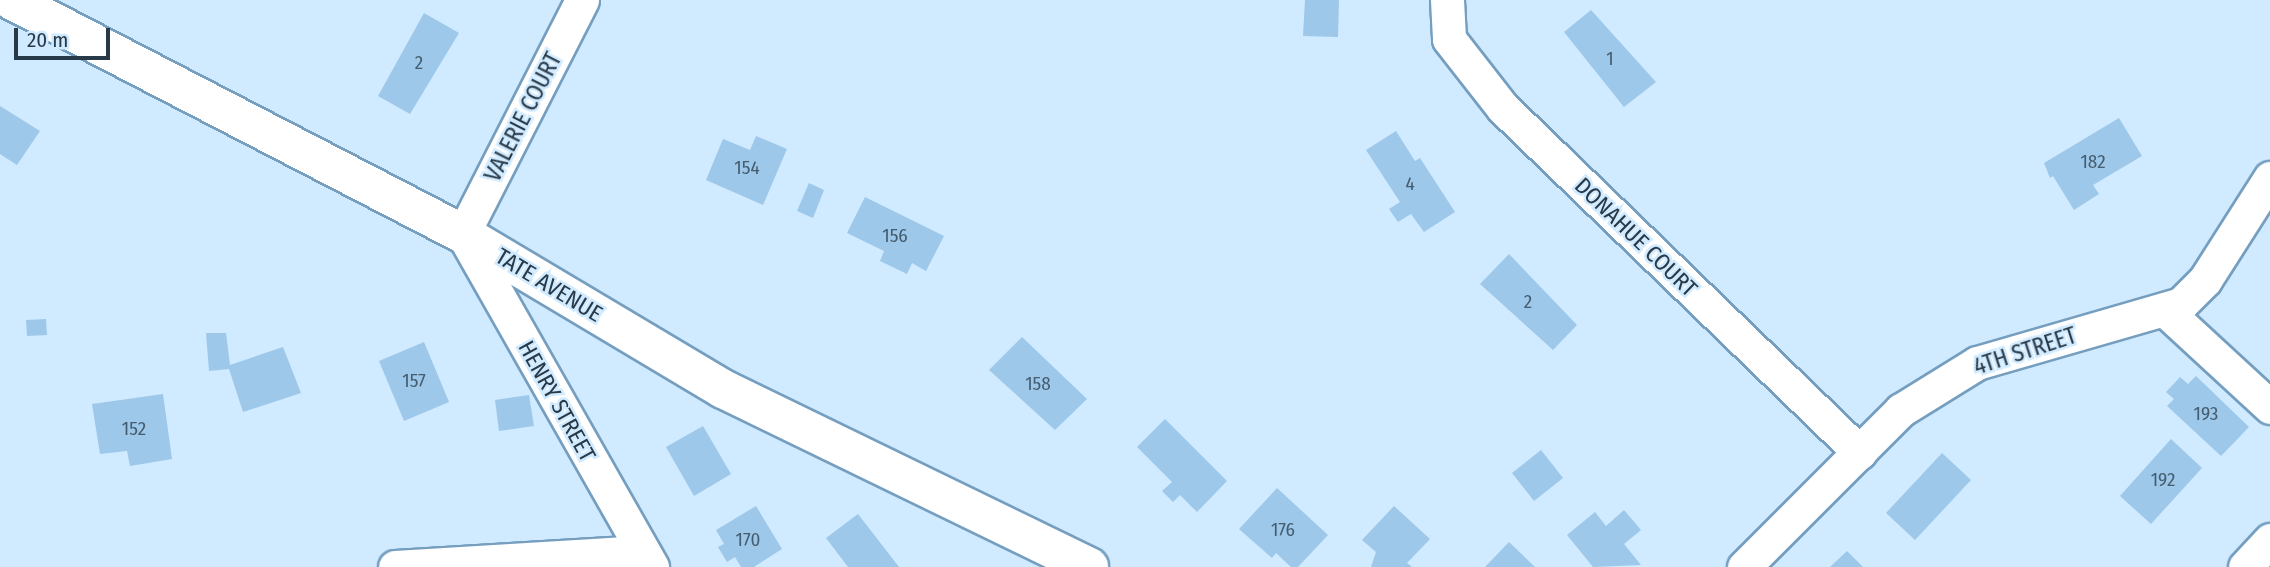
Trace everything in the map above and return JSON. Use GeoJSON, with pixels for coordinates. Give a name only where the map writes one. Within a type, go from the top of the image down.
{"type":"FeatureCollection","features":[{"type":"Feature","properties":{"kind":"street","name":"TATE AVENUE"},"geometry":{"type":"LineString","coordinates":[[11,0],[463,234],[723,389],[1089,567]]}},
{"type":"Feature","properties":{"kind":"street","name":"VALERIE COURT"},"geometry":{"type":"LineString","coordinates":[[463,234],[582,0]]}},
{"type":"Feature","properties":{"kind":"street","name":"DONAHUE COURT"},"geometry":{"type":"LineString","coordinates":[[1447,0],[1449,38],[1503,108],[1860,453]]}},
{"type":"Feature","properties":{"kind":"street","name":"4TH STREET"},"geometry":{"type":"LineString","coordinates":[[1744,567],[1901,410],[1978,363],[2181,304],[2205,280],[2270,178]]}},
{"type":"Feature","properties":{"kind":"street","name":"HENRY STREET"},"geometry":{"type":"LineString","coordinates":[[463,234],[647,559]]}},
{"type":"Feature","properties":{"kind":"street"},"geometry":{"type":"LineString","coordinates":[[2165,310],[2270,407]]}},
{"type":"Feature","properties":{"kind":"street"},"geometry":{"type":"LineString","coordinates":[[2245,567],[2270,540]]}},
{"type":"Feature","properties":{"kind":"street"},"geometry":{"type":"LineString","coordinates":[[395,567],[647,559]]}},
{"type":"Feature","properties":{"kind":"building"},"geometry":{"type":"Polygon","coordinates":[[[1305,0],[1339,0],[1338,37],[1303,36],[1305,0]]]}},
{"type":"Feature","properties":{"kind":"building"},"geometry":{"type":"Polygon","coordinates":[[[1591,10],[1656,82],[1624,107],[1564,32],[1591,10]]]}},
{"type":"Feature","properties":{"kind":"building"},"geometry":{"type":"Polygon","coordinates":[[[424,13],[459,33],[410,114],[378,96],[424,13]]]}},
{"type":"Feature","properties":{"kind":"building"},"geometry":{"type":"Polygon","coordinates":[[[0,106],[40,131],[17,165],[0,154],[0,106]]]}},
{"type":"Feature","properties":{"kind":"building"},"geometry":{"type":"Polygon","coordinates":[[[2119,118],[2142,156],[2093,185],[2099,194],[2074,210],[2053,176],[2050,178],[2044,163],[2119,118]]]}},
{"type":"Feature","properties":{"kind":"building"},"geometry":{"type":"Polygon","coordinates":[[[1396,131],[1415,161],[1420,158],[1455,212],[1424,232],[1411,214],[1398,222],[1389,209],[1400,202],[1366,150],[1396,131]]]}},
{"type":"Feature","properties":{"kind":"building"},"geometry":{"type":"Polygon","coordinates":[[[756,136],[787,149],[763,205],[706,180],[723,139],[750,150],[756,136]]]}},
{"type":"Feature","properties":{"kind":"building"},"geometry":{"type":"Polygon","coordinates":[[[809,183],[824,190],[813,218],[797,211],[809,183]]]}},
{"type":"Feature","properties":{"kind":"building"},"geometry":{"type":"Polygon","coordinates":[[[865,197],[944,236],[926,271],[912,263],[907,274],[880,261],[884,251],[847,233],[865,197]]]}},
{"type":"Feature","properties":{"kind":"building"},"geometry":{"type":"Polygon","coordinates":[[[1509,254],[1577,325],[1553,350],[1480,284],[1509,254]]]}},
{"type":"Feature","properties":{"kind":"building"},"geometry":{"type":"Polygon","coordinates":[[[46,319],[47,335],[27,336],[26,320],[46,319]]]}},
{"type":"Feature","properties":{"kind":"building"},"geometry":{"type":"Polygon","coordinates":[[[206,333],[226,333],[230,365],[283,347],[301,393],[243,412],[229,369],[209,371],[206,333]]]}},
{"type":"Feature","properties":{"kind":"building"},"geometry":{"type":"Polygon","coordinates":[[[1022,337],[1087,399],[1055,430],[989,370],[1022,337]]]}},
{"type":"Feature","properties":{"kind":"building"},"geometry":{"type":"Polygon","coordinates":[[[424,342],[449,402],[404,421],[379,361],[424,342]]]}},
{"type":"Feature","properties":{"kind":"building"},"geometry":{"type":"Polygon","coordinates":[[[2196,376],[2249,427],[2221,456],[2167,406],[2174,399],[2166,392],[2180,377],[2188,384],[2196,376]]]}},
{"type":"Feature","properties":{"kind":"building"},"geometry":{"type":"Polygon","coordinates":[[[163,394],[172,459],[130,466],[127,451],[100,454],[92,404],[163,394]]]}},
{"type":"Feature","properties":{"kind":"building"},"geometry":{"type":"Polygon","coordinates":[[[529,395],[534,426],[499,431],[495,400],[529,395]]]}},
{"type":"Feature","properties":{"kind":"building"},"geometry":{"type":"Polygon","coordinates":[[[1165,419],[1227,481],[1197,512],[1180,495],[1173,502],[1162,491],[1172,482],[1137,447],[1165,419]]]}},
{"type":"Feature","properties":{"kind":"building"},"geometry":{"type":"Polygon","coordinates":[[[703,426],[731,474],[694,496],[666,447],[703,426]]]}},
{"type":"Feature","properties":{"kind":"building"},"geometry":{"type":"Polygon","coordinates":[[[2171,439],[2202,468],[2151,524],[2120,496],[2171,439]]]}},
{"type":"Feature","properties":{"kind":"building"},"geometry":{"type":"Polygon","coordinates":[[[1541,450],[1563,478],[1534,501],[1512,473],[1541,450]]]}},
{"type":"Feature","properties":{"kind":"building"},"geometry":{"type":"Polygon","coordinates":[[[1942,453],[1971,480],[1915,540],[1886,513],[1942,453]]]}},
{"type":"Feature","properties":{"kind":"building"},"geometry":{"type":"Polygon","coordinates":[[[1277,488],[1328,535],[1298,567],[1291,567],[1276,553],[1272,558],[1239,529],[1277,488]]]}},
{"type":"Feature","properties":{"kind":"building"},"geometry":{"type":"Polygon","coordinates":[[[756,506],[782,549],[754,567],[741,567],[735,557],[727,562],[718,547],[724,544],[716,530],[756,506]]]}},
{"type":"Feature","properties":{"kind":"building"},"geometry":{"type":"Polygon","coordinates":[[[1394,506],[1430,539],[1407,563],[1412,567],[1371,567],[1376,552],[1362,540],[1394,506]]]}},
{"type":"Feature","properties":{"kind":"building"},"geometry":{"type":"Polygon","coordinates":[[[1624,510],[1641,530],[1624,544],[1641,565],[1593,567],[1567,535],[1595,512],[1606,526],[1624,510]]]}},
{"type":"Feature","properties":{"kind":"building"},"geometry":{"type":"Polygon","coordinates":[[[858,514],[899,567],[848,567],[826,538],[858,514]]]}},
{"type":"Feature","properties":{"kind":"building"},"geometry":{"type":"Polygon","coordinates":[[[1509,542],[1535,567],[1485,567],[1509,542]]]}},
{"type":"Feature","properties":{"kind":"building"},"geometry":{"type":"Polygon","coordinates":[[[1847,551],[1863,567],[1830,567],[1847,551]]]}}]}
